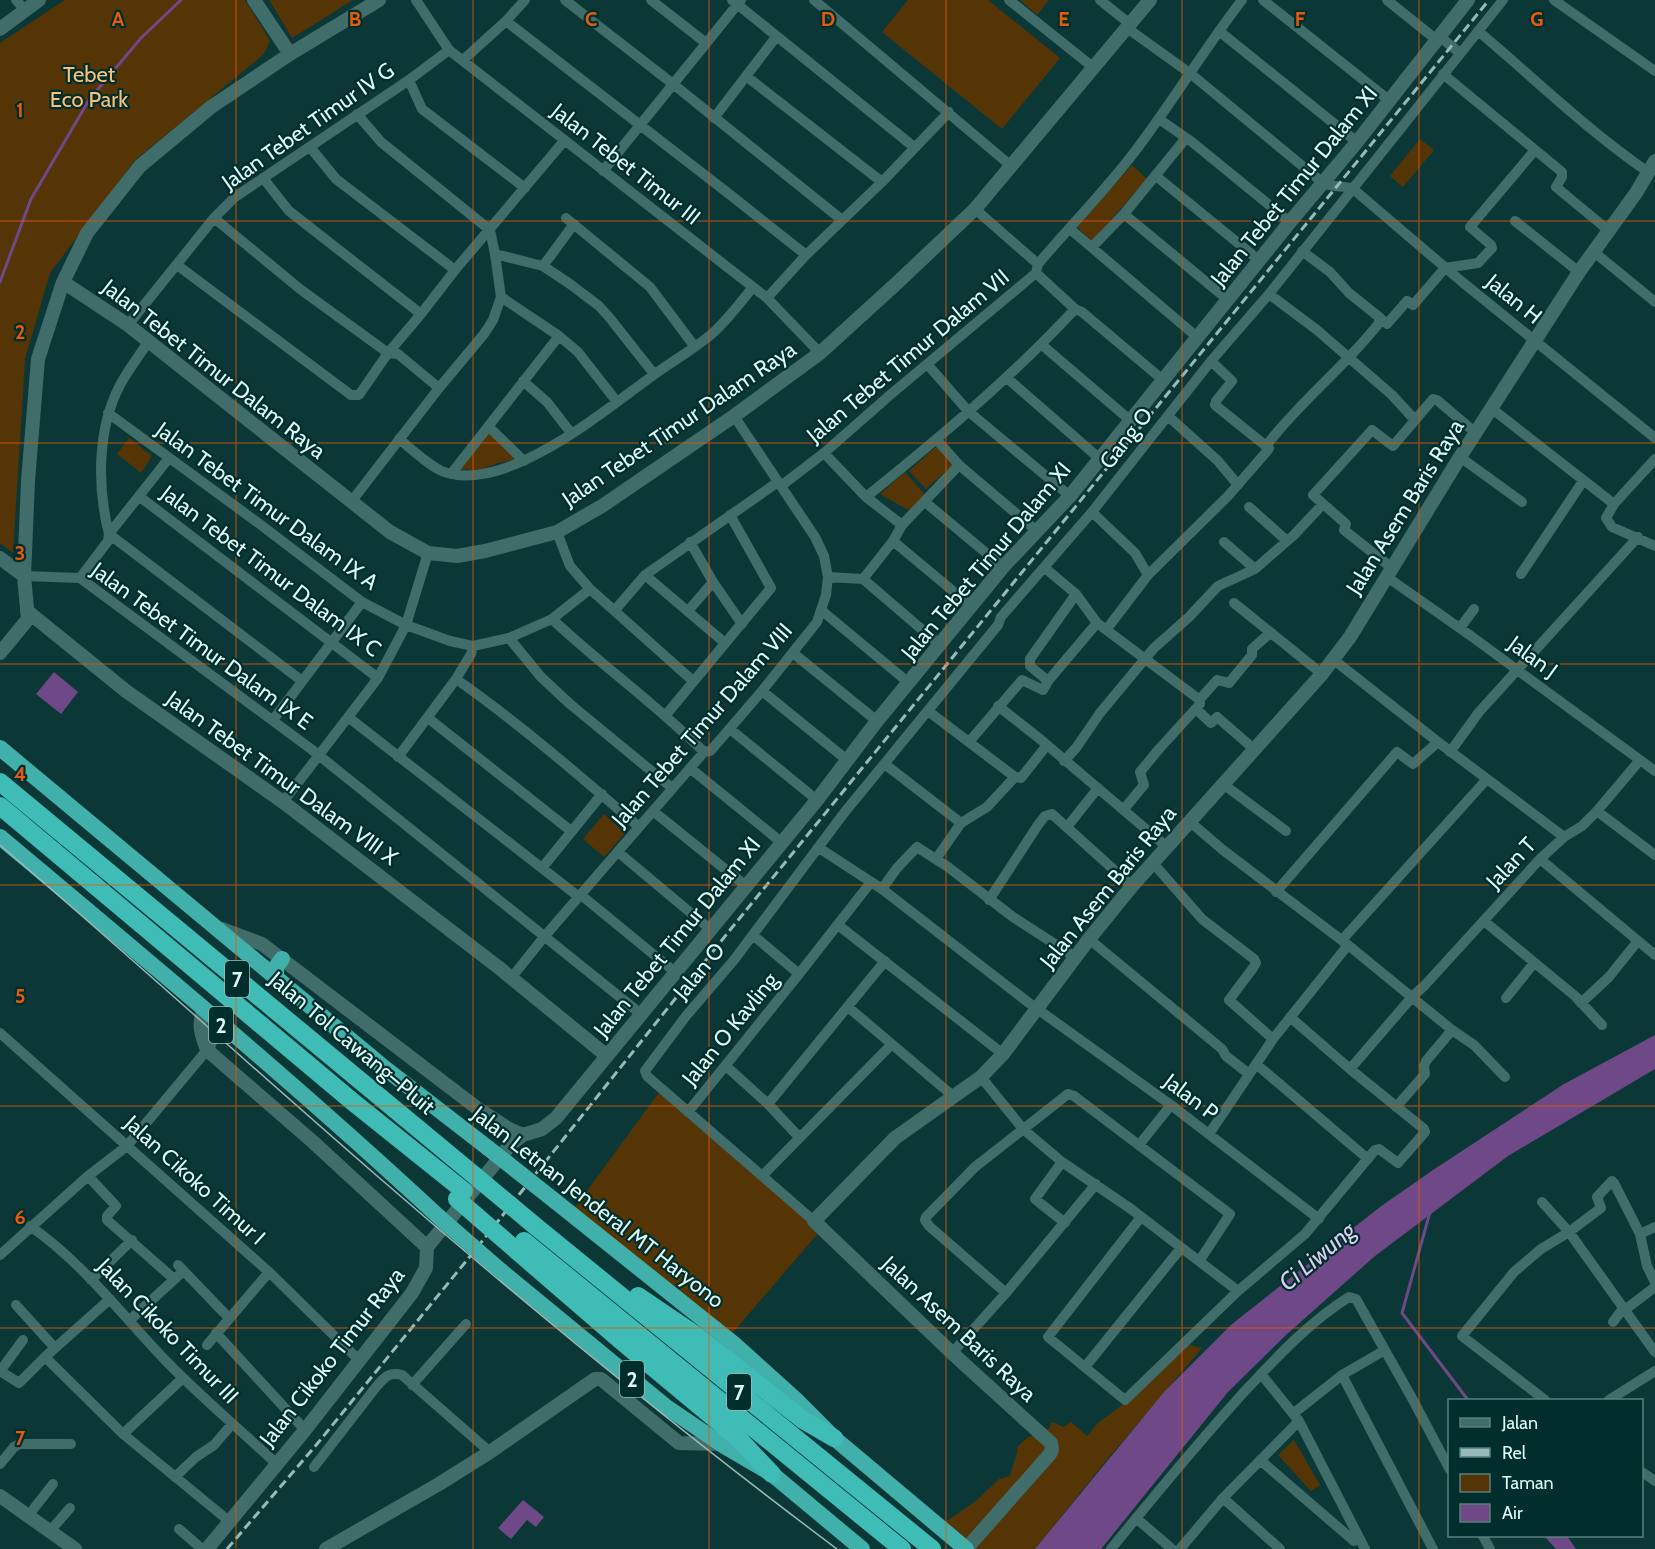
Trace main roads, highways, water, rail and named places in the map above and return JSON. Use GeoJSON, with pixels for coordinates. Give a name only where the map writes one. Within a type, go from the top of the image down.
{"type":"FeatureCollection","features":[{"type":"Feature","properties":{"kind":"highway","name":"Jalan Letnan Jenderal MT Haryono"},"geometry":{"type":"LineString","coordinates":[[0,748],[382,1066],[742,1351],[834,1438],[966,1549]]}},
{"type":"Feature","properties":{"kind":"highway","name":"Jalan Tol Cawang–Pluit"},"geometry":{"type":"LineString","coordinates":[[0,782],[541,1230]]}},
{"type":"Feature","properties":{"kind":"highway","name":"Jalan Tol Cawang–Pluit"},"geometry":{"type":"LineString","coordinates":[[0,806],[521,1246]]}},
{"type":"Feature","properties":{"kind":"highway","name":"2"},"geometry":{"type":"LineString","coordinates":[[0,837],[381,1162],[501,1271],[665,1406],[721,1444],[772,1474],[862,1549]]}},
{"type":"Feature","properties":{"kind":"highway"},"geometry":{"type":"LineString","coordinates":[[276,978],[276,967],[282,960]]}},
{"type":"Feature","properties":{"kind":"highway"},"geometry":{"type":"LineString","coordinates":[[541,1230],[697,1336],[803,1420],[834,1438]]}},
{"type":"Feature","properties":{"kind":"highway","name":"7"},"geometry":{"type":"LineString","coordinates":[[541,1230],[932,1549]]}},
{"type":"Feature","properties":{"kind":"highway"},"geometry":{"type":"LineString","coordinates":[[521,1246],[620,1340],[738,1437],[772,1474]]}},
{"type":"Feature","properties":{"kind":"highway","name":"7"},"geometry":{"type":"LineString","coordinates":[[521,1246],[902,1549]]}},
{"type":"Feature","properties":{"kind":"water"},"geometry":{"type":"Polygon","coordinates":[[[54,672],[78,692],[61,714],[36,694],[54,672]]]}},
{"type":"Feature","properties":{"kind":"water"},"geometry":{"type":"Polygon","coordinates":[[[1655,1035],[1655,1069],[1508,1156],[1375,1256],[1286,1335],[1228,1392],[1101,1549],[1035,1549],[1164,1392],[1232,1324],[1380,1207],[1433,1170],[1564,1084],[1655,1035]]]}},
{"type":"Feature","properties":{"kind":"water"},"geometry":{"type":"Polygon","coordinates":[[[523,1500],[544,1517],[536,1527],[527,1520],[511,1539],[498,1528],[523,1500]]]}},
{"type":"Feature","properties":{"kind":"water"},"geometry":{"type":"Polygon","coordinates":[[[1545,1537],[1568,1537],[1576,1549],[1556,1549],[1545,1537]]]}},
{"type":"Feature","properties":{"kind":"waterway"},"geometry":{"type":"LineString","coordinates":[[0,282],[31,199],[89,100],[141,38],[181,0]]}},
{"type":"Feature","properties":{"kind":"waterway"},"geometry":{"type":"LineString","coordinates":[[1430,1212],[1402,1313],[1467,1399]]}},
{"type":"Feature","properties":{"kind":"tram line"},"geometry":{"type":"LineString","coordinates":[[0,845],[489,1272],[661,1413],[837,1549]]}},
{"type":"Feature","properties":{"kind":"railway"},"geometry":{"type":"LineString","coordinates":[[227,1549],[317,1444],[467,1260],[730,930],[1489,0]]}},
{"type":"Feature","properties":{"kind":"park label","name":"Tebet Eco Park"},"geometry":{"type":"Point","coordinates":[89,86]}},
{"type":"Feature","properties":{"kind":"water label","name":"Ci Liwung"},"geometry":{"type":"Point","coordinates":[1317,1256]}}]}
